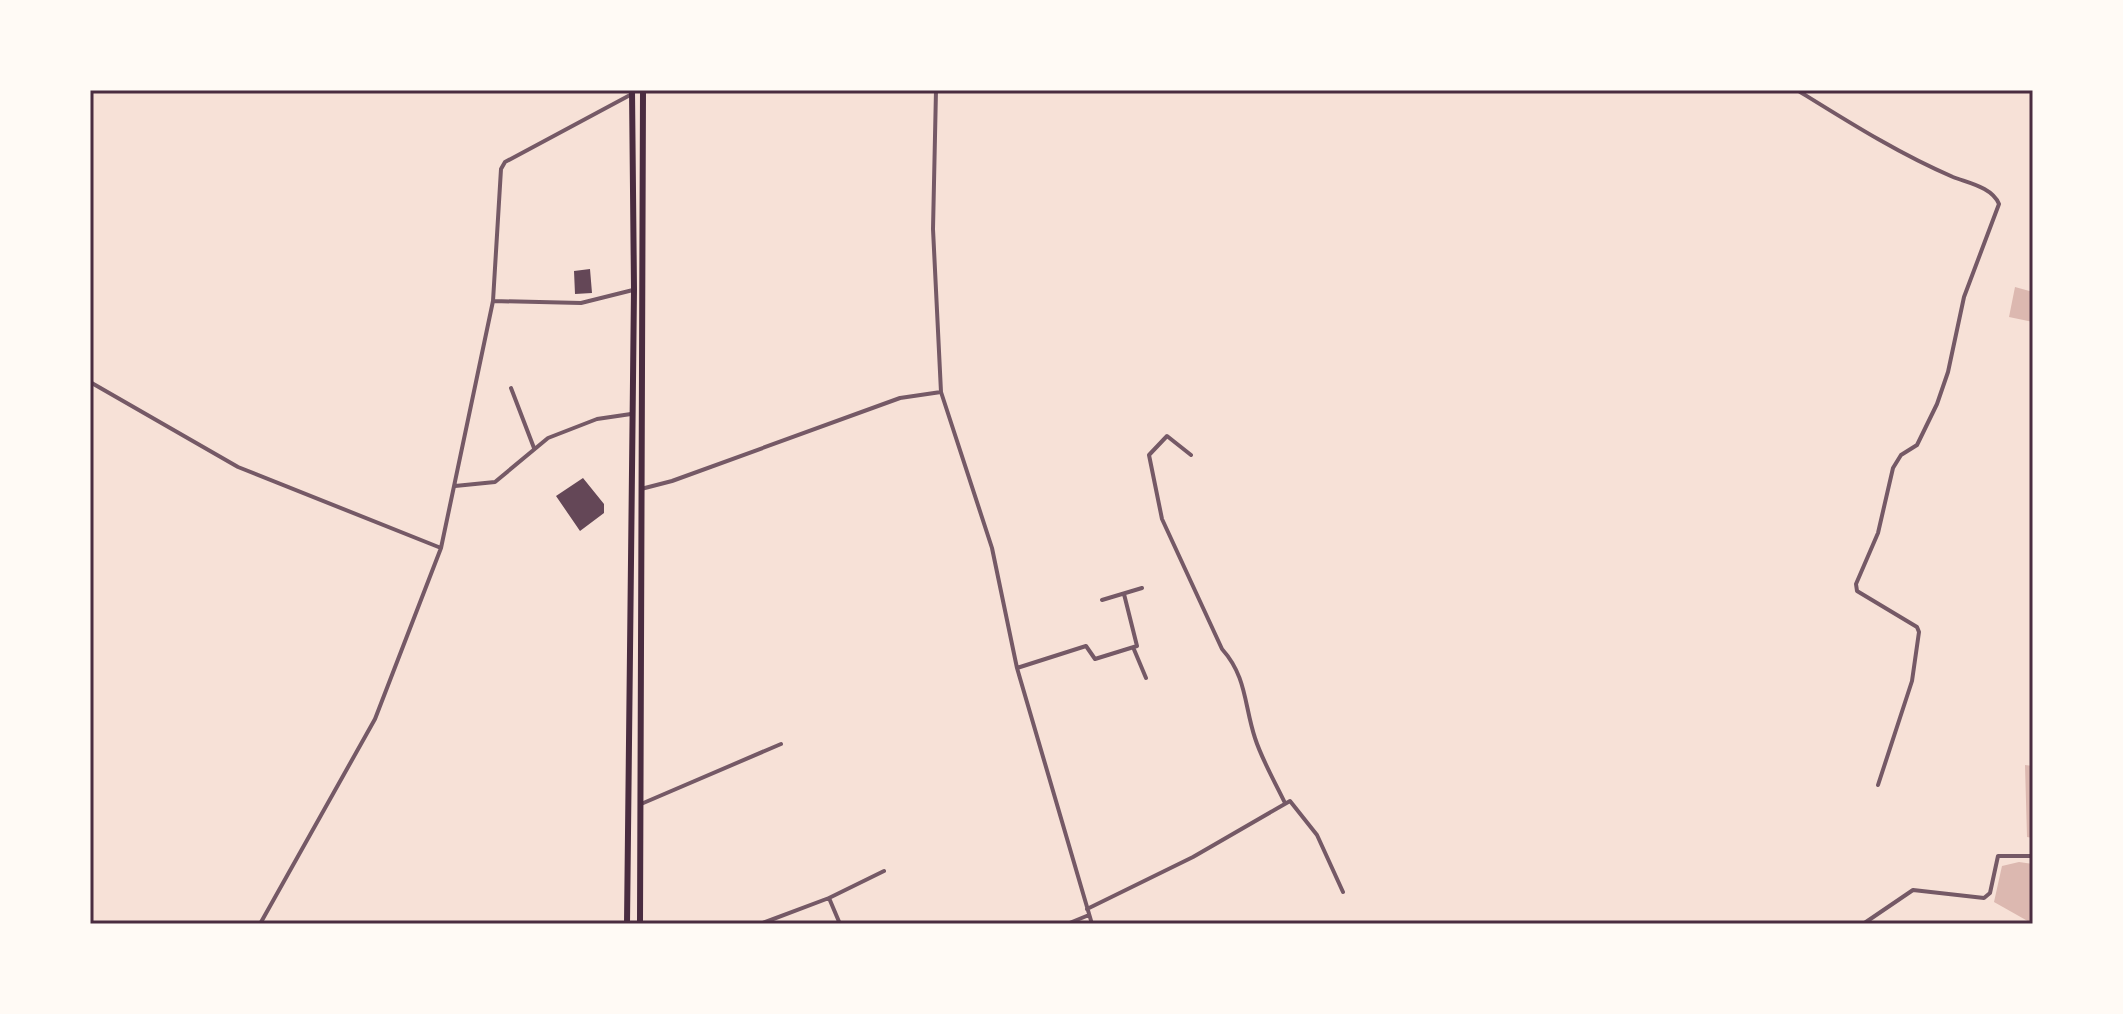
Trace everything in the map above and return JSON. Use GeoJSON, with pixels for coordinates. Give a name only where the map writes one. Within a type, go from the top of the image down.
{"type":"FeatureCollection","features":[{"type":"Feature","properties":{"kind":"main road"},"geometry":{"type":"LineString","coordinates":[[640,924],[643,90]]}},
{"type":"Feature","properties":{"kind":"main road"},"geometry":{"type":"LineString","coordinates":[[627,924],[634,289],[632,92]]}},
{"type":"Feature","properties":{"kind":"street"},"geometry":{"type":"LineString","coordinates":[[936,90],[938,121],[933,229],[941,392],[992,548],[1017,668],[1092,924]]}},
{"type":"Feature","properties":{"kind":"street"},"geometry":{"type":"LineString","coordinates":[[1797,90],[1849,123],[1949,175],[1990,192],[1999,204],[1964,297],[1948,372],[1937,404],[1917,445],[1901,455],[1893,468],[1878,533],[1856,584],[1857,591],[1865,598],[1917,627],[1919,632],[1912,681],[1878,785]]}},
{"type":"Feature","properties":{"kind":"street"},"geometry":{"type":"LineString","coordinates":[[260,924],[375,719],[441,548],[493,301],[501,169],[505,162],[632,92]]}},
{"type":"Feature","properties":{"kind":"street"},"geometry":{"type":"LineString","coordinates":[[493,301],[581,303],[634,289]]}},
{"type":"Feature","properties":{"kind":"street"},"geometry":{"type":"LineString","coordinates":[[90,382],[238,467],[441,548]]}},
{"type":"Feature","properties":{"kind":"street"},"geometry":{"type":"LineString","coordinates":[[511,388],[534,448]]}},
{"type":"Feature","properties":{"kind":"street"},"geometry":{"type":"LineString","coordinates":[[641,489],[672,481],[900,398],[941,392]]}},
{"type":"Feature","properties":{"kind":"street"},"geometry":{"type":"LineString","coordinates":[[454,486],[503,479],[534,448],[581,424],[631,414]]}},
{"type":"Feature","properties":{"kind":"street"},"geometry":{"type":"LineString","coordinates":[[1191,455],[1167,436],[1149,455],[1162,519],[1222,649],[1236,665],[1244,682],[1255,739],[1285,803]]}},
{"type":"Feature","properties":{"kind":"street"},"geometry":{"type":"LineString","coordinates":[[1102,600],[1142,588]]}},
{"type":"Feature","properties":{"kind":"street"},"geometry":{"type":"LineString","coordinates":[[1017,668],[1086,646],[1095,659],[1133,647],[1138,641],[1124,594]]}},
{"type":"Feature","properties":{"kind":"street"},"geometry":{"type":"LineString","coordinates":[[1133,647],[1146,678]]}},
{"type":"Feature","properties":{"kind":"street"},"geometry":{"type":"LineString","coordinates":[[641,804],[781,744]]}},
{"type":"Feature","properties":{"kind":"street"},"geometry":{"type":"LineString","coordinates":[[1087,909],[1193,857],[1285,803],[1296,804],[1317,835],[1343,892]]}},
{"type":"Feature","properties":{"kind":"street"},"geometry":{"type":"LineString","coordinates":[[1863,924],[1913,890],[1984,898],[1990,893],[1998,856],[2033,856]]}},
{"type":"Feature","properties":{"kind":"street"},"geometry":{"type":"LineString","coordinates":[[760,924],[829,898],[884,871]]}},
{"type":"Feature","properties":{"kind":"street"},"geometry":{"type":"LineString","coordinates":[[829,898],[840,924]]}},
{"type":"Feature","properties":{"kind":"street"},"geometry":{"type":"LineString","coordinates":[[1067,924],[1089,915]]}},
{"type":"Feature","properties":{"kind":"shaded area"},"geometry":{"type":"Polygon","coordinates":[[[2015,287],[2033,292],[2033,322],[2009,317],[2015,287]]]}},
{"type":"Feature","properties":{"kind":"shaded area"},"geometry":{"type":"Polygon","coordinates":[[[2025,765],[2033,766],[2033,838],[2027,837],[2025,765]]]}},
{"type":"Feature","properties":{"kind":"shaded area"},"geometry":{"type":"Polygon","coordinates":[[[2019,862],[2033,864],[2033,924],[1994,902],[2002,866],[2019,862]]]}},
{"type":"Feature","properties":{"kind":"building"},"geometry":{"type":"Polygon","coordinates":[[[590,269],[592,293],[575,294],[574,271],[590,269]]]}},
{"type":"Feature","properties":{"kind":"building"},"geometry":{"type":"Polygon","coordinates":[[[583,478],[604,504],[604,513],[580,531],[556,496],[583,478]]]}}]}
